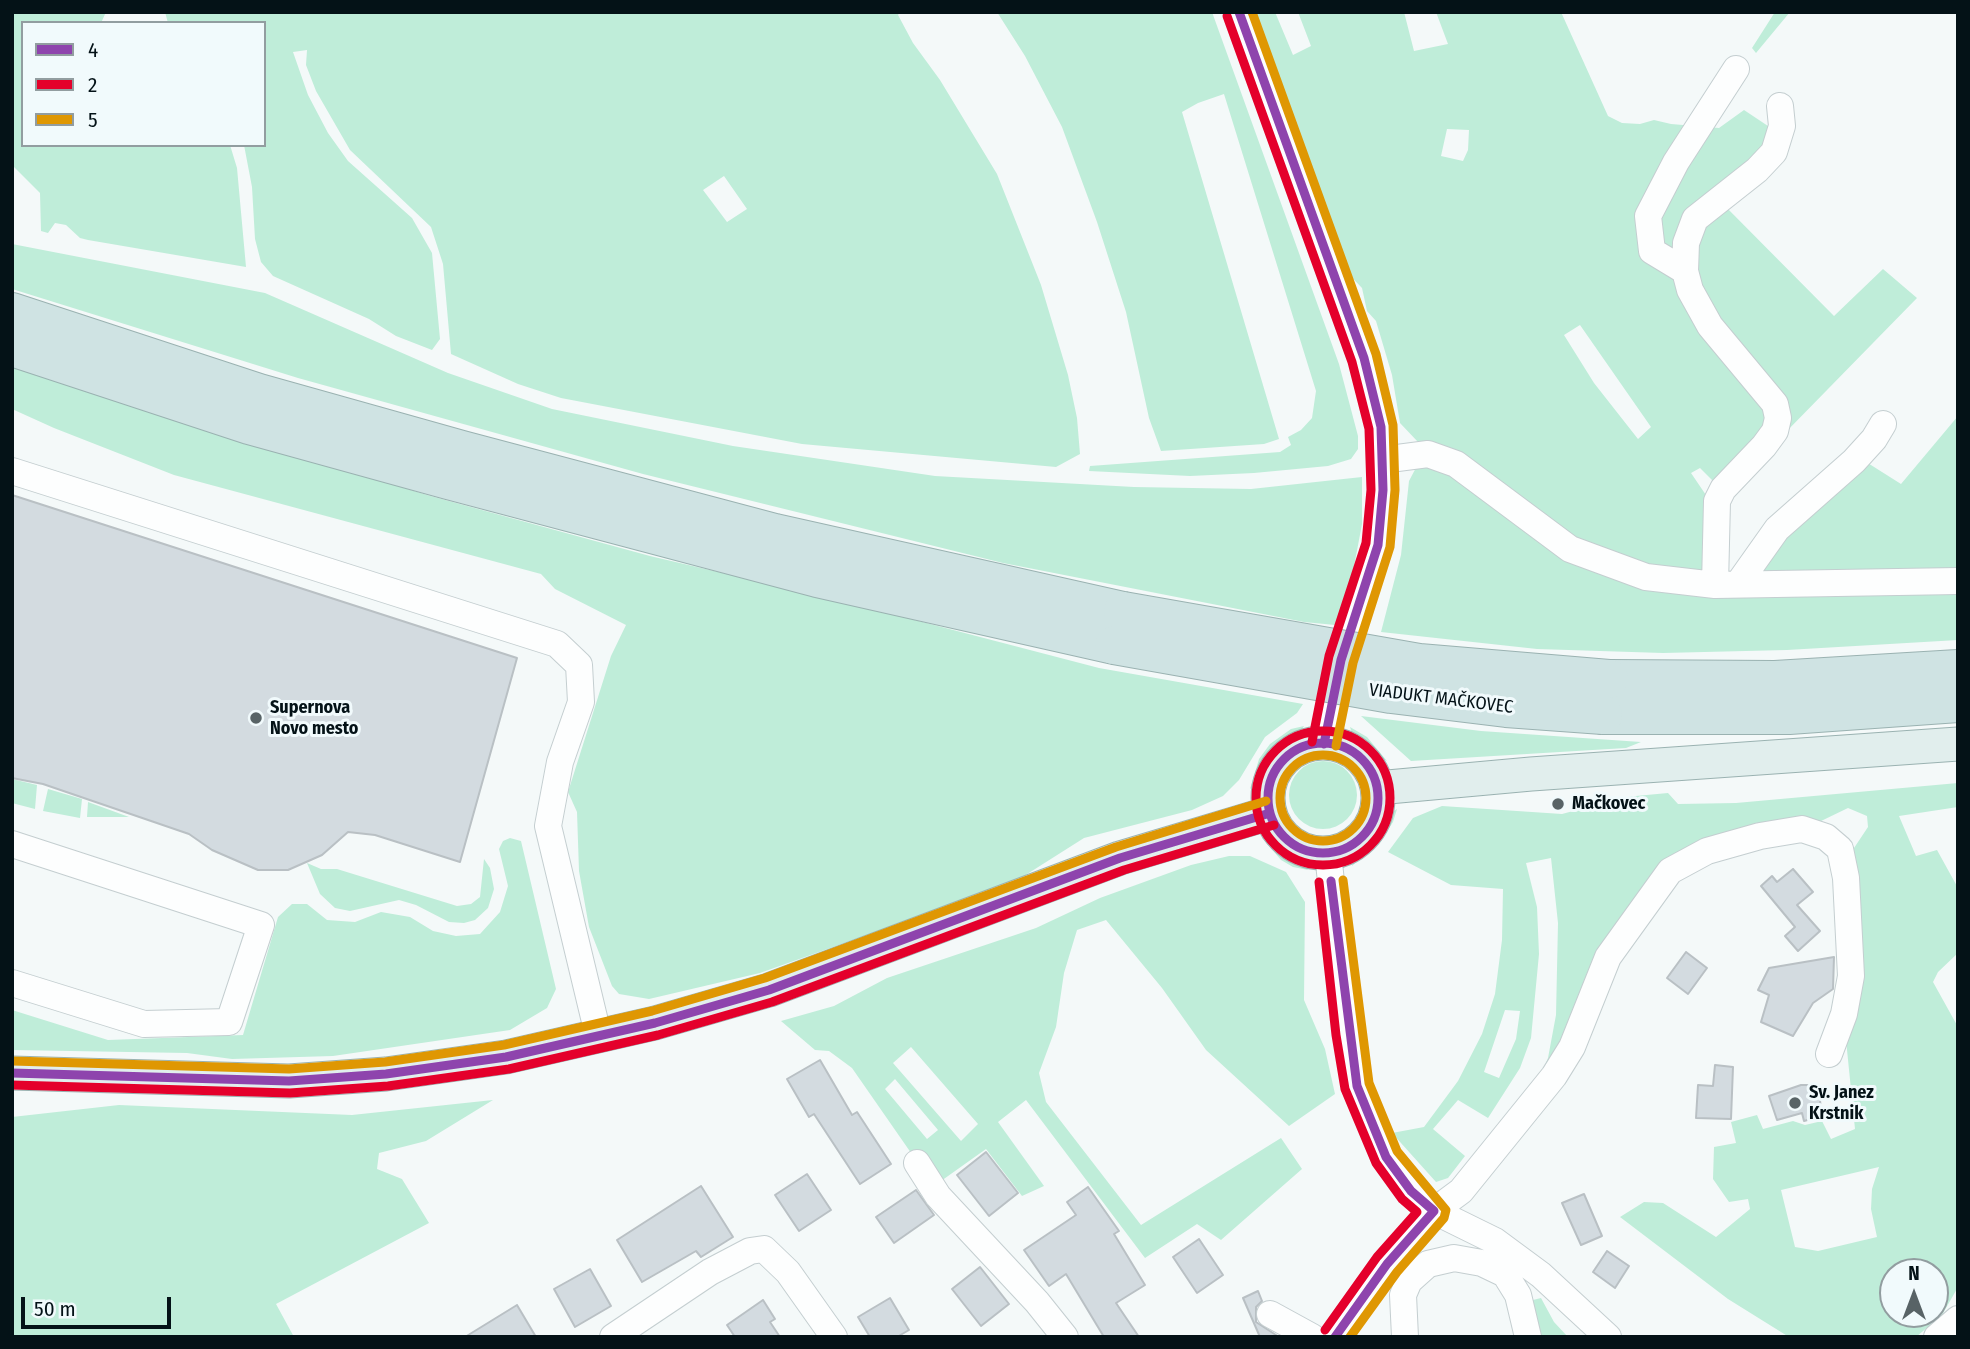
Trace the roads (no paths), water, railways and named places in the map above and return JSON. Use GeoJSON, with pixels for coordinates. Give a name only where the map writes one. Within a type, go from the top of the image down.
{"type":"FeatureCollection","features":[{"type":"Feature","properties":{"kind":"highway"},"geometry":{"type":"LineString","coordinates":[[12,312],[259,393],[1118,628]]}},
{"type":"Feature","properties":{"kind":"highway"},"geometry":{"type":"LineString","coordinates":[[12,347],[249,425],[817,578],[1118,628]]}},
{"type":"Feature","properties":{"kind":"highway","name":"VIADUKT MAČKOVEC"},"geometry":{"type":"LineString","coordinates":[[1118,628],[1391,694],[1506,708],[1606,697]]}},
{"type":"Feature","properties":{"kind":"highway"},"geometry":{"type":"LineString","coordinates":[[1606,697],[1775,680],[1958,669]]}},
{"type":"Feature","properties":{"kind":"highway"},"geometry":{"type":"LineString","coordinates":[[1606,697],[1788,715],[1958,702]]}},
{"type":"Feature","properties":{"kind":"main road"},"geometry":{"type":"LineString","coordinates":[[1310,744],[1324,744],[1353,752],[1372,772],[1377,788],[1376,816],[1368,830],[1343,850],[1328,853],[1312,853],[1291,844],[1275,827],[1267,795],[1271,778],[1280,762],[1294,751],[1310,744]]}},
{"type":"Feature","properties":{"kind":"main road"},"geometry":{"type":"LineString","coordinates":[[1377,788],[1531,774],[1863,753],[1958,744]]}},
{"type":"Feature","properties":{"kind":"main road"},"geometry":{"type":"LineString","coordinates":[[12,1073],[289,1081],[451,1065],[506,1056],[654,1023],[769,990],[1120,858],[1270,813]]}},
{"type":"Feature","properties":{"kind":"street"},"geometry":{"type":"LineString","coordinates":[[1239,12],[1364,358],[1381,427],[1384,490],[1378,545],[1368,585],[1342,660],[1324,744]]}},
{"type":"Feature","properties":{"kind":"street"},"geometry":{"type":"LineString","coordinates":[[1685,271],[1652,251],[1648,216],[1676,162],[1736,69]]}},
{"type":"Feature","properties":{"kind":"street"},"geometry":{"type":"LineString","coordinates":[[1727,584],[1717,501],[1723,489],[1764,446],[1775,431],[1779,418],[1775,404],[1710,326],[1690,290],[1685,271],[1686,243],[1695,219],[1757,170],[1774,152],[1782,126],[1780,106]]}},
{"type":"Feature","properties":{"kind":"street"},"geometry":{"type":"LineString","coordinates":[[1727,584],[1777,529],[1854,461],[1874,439],[1882,424]]}},
{"type":"Feature","properties":{"kind":"street"},"geometry":{"type":"LineString","coordinates":[[1382,460],[1428,454],[1456,464],[1570,549],[1646,577],[1727,584],[1958,580]]}},
{"type":"Feature","properties":{"kind":"street"},"geometry":{"type":"LineString","coordinates":[[12,471],[557,644],[579,665],[581,702],[560,762],[548,826],[598,1034]]}},
{"type":"Feature","properties":{"kind":"street"},"geometry":{"type":"LineString","coordinates":[[1335,1337],[1387,1264],[1434,1211],[1461,1191],[1555,1076],[1572,1047],[1608,957],[1670,871],[1707,851],[1760,836],[1802,829],[1826,837],[1840,849],[1846,878],[1851,976],[1844,1014],[1829,1054]]}},
{"type":"Feature","properties":{"kind":"street"},"geometry":{"type":"LineString","coordinates":[[12,844],[261,925],[229,1021],[144,1024],[12,983]]}},
{"type":"Feature","properties":{"kind":"street"},"geometry":{"type":"LineString","coordinates":[[1328,853],[1342,992],[1357,1086],[1386,1157],[1412,1191],[1434,1211],[1504,1248],[1541,1275],[1608,1337]]}},
{"type":"Feature","properties":{"kind":"street"},"geometry":{"type":"LineString","coordinates":[[917,1163],[938,1196],[1037,1302],[1065,1337]]}},
{"type":"Feature","properties":{"kind":"street"},"geometry":{"type":"LineString","coordinates":[[613,1337],[710,1272],[750,1251],[764,1250],[788,1272],[834,1337]]}},
{"type":"Feature","properties":{"kind":"street"},"geometry":{"type":"LineString","coordinates":[[1405,1337],[1403,1295],[1409,1282],[1428,1265],[1454,1258],[1482,1263],[1504,1274],[1518,1295],[1528,1337]]}},
{"type":"Feature","properties":{"kind":"street"},"geometry":{"type":"LineString","coordinates":[[1270,1314],[1312,1337]]}},
{"type":"Feature","properties":{"kind":"street"},"geometry":{"type":"LineString","coordinates":[[1937,1337],[1958,1320]]}},
{"type":"Feature","properties":{"kind":"place","name":"Supernova Novo mesto"},"geometry":{"type":"Point","coordinates":[256,718]}},
{"type":"Feature","properties":{"kind":"place","name":"Mačkovec"},"geometry":{"type":"Point","coordinates":[1558,804]}},
{"type":"Feature","properties":{"kind":"place","name":"Sv. Janez Krstnik"},"geometry":{"type":"Point","coordinates":[1795,1103]}}]}
